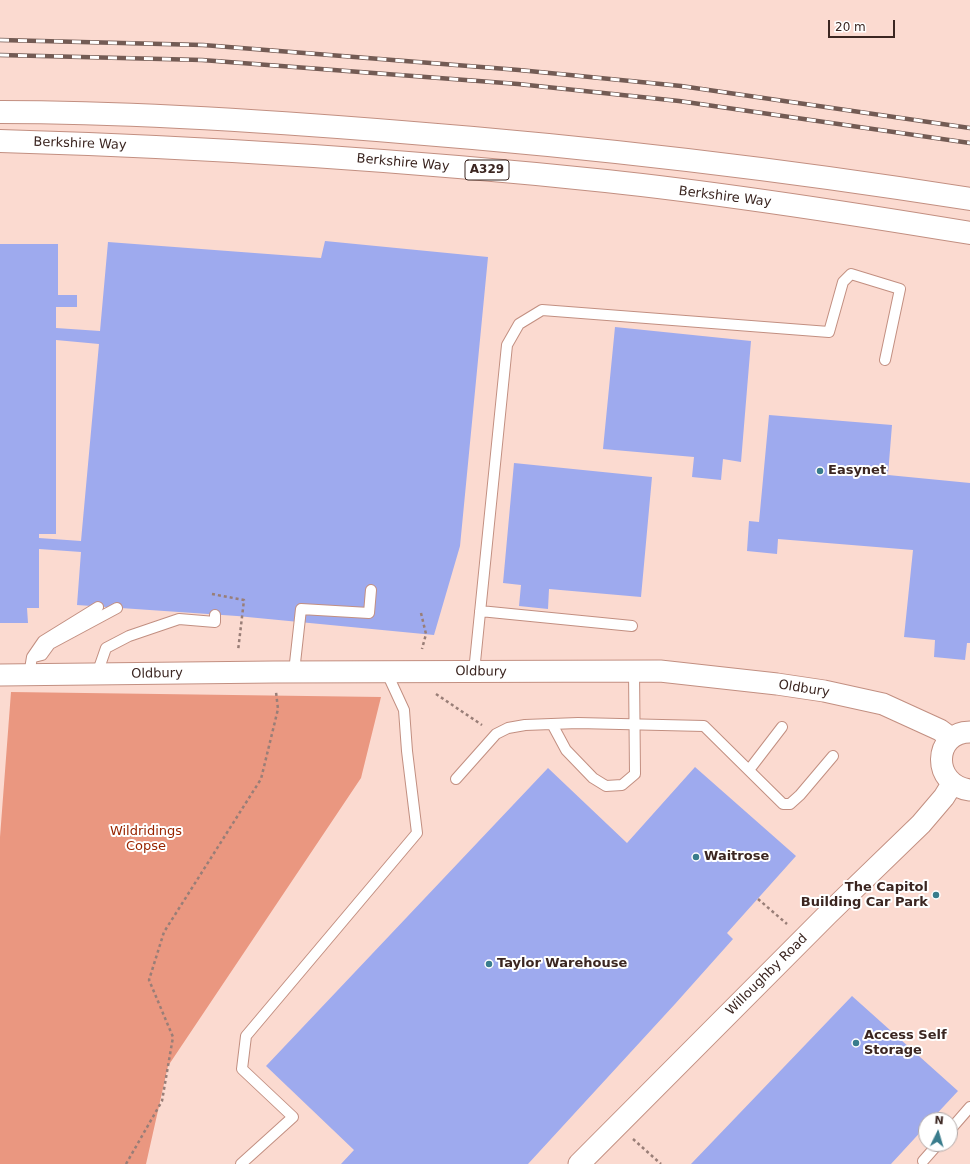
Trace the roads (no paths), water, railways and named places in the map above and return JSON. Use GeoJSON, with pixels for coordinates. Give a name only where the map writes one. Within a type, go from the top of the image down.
{"type":"FeatureCollection","features":[{"type":"Feature","properties":{"kind":"highway","name":"A329"},"geometry":{"type":"LineString","coordinates":[[0,112],[195,118],[335,126],[530,142],[713,162],[970,200]]}},
{"type":"Feature","properties":{"kind":"highway","name":"Berkshire Way"},"geometry":{"type":"LineString","coordinates":[[0,141],[92,144],[334,157],[607,181],[759,201],[970,233]]}},
{"type":"Feature","properties":{"kind":"street","name":"Oldbury"},"geometry":{"type":"LineString","coordinates":[[0,675],[30,666],[97,674],[386,671],[660,671],[718,676],[839,695],[883,704],[940,730],[961,735]]}},
{"type":"Feature","properties":{"kind":"street"},"geometry":{"type":"LineString","coordinates":[[961,735],[946,744],[941,761],[946,778],[961,787]]}},
{"type":"Feature","properties":{"kind":"street","name":"Willoughby Road"},"geometry":{"type":"LineString","coordinates":[[579,1164],[828,914],[921,824],[944,797],[961,787]]}},
{"type":"Feature","properties":{"kind":"lane"},"geometry":{"type":"LineString","coordinates":[[474,672],[507,345],[519,324],[542,310],[829,332],[843,282],[851,274],[900,289],[885,360]]}},
{"type":"Feature","properties":{"kind":"lane"},"geometry":{"type":"LineString","coordinates":[[294,672],[301,609],[369,613],[371,590]]}},
{"type":"Feature","properties":{"kind":"lane"},"geometry":{"type":"LineString","coordinates":[[30,666],[43,641],[98,606]]}},
{"type":"Feature","properties":{"kind":"lane"},"geometry":{"type":"LineString","coordinates":[[30,666],[42,655],[50,644],[117,608]]}},
{"type":"Feature","properties":{"kind":"lane"},"geometry":{"type":"LineString","coordinates":[[480,611],[632,626]]}},
{"type":"Feature","properties":{"kind":"lane"},"geometry":{"type":"LineString","coordinates":[[97,674],[106,648],[123,639],[179,619],[215,622],[215,614]]}},
{"type":"Feature","properties":{"kind":"lane"},"geometry":{"type":"LineString","coordinates":[[241,1164],[293,1117],[242,1069],[246,1036],[417,833],[407,751],[404,710],[386,671]]}},
{"type":"Feature","properties":{"kind":"lane"},"geometry":{"type":"LineString","coordinates":[[552,724],[566,750],[593,778],[606,786],[622,785],[635,774],[634,671]]}},
{"type":"Feature","properties":{"kind":"lane"},"geometry":{"type":"LineString","coordinates":[[456,779],[496,734],[508,728],[552,724],[704,726],[783,804],[790,804],[833,756]]}},
{"type":"Feature","properties":{"kind":"lane"},"geometry":{"type":"LineString","coordinates":[[749,770],[782,727]]}},
{"type":"Feature","properties":{"kind":"lane"},"geometry":{"type":"LineString","coordinates":[[958,1121],[970,1107]]}},
{"type":"Feature","properties":{"kind":"lane"},"geometry":{"type":"LineString","coordinates":[[923,1161],[931,1152]]}},
{"type":"Feature","properties":{"kind":"railway"},"geometry":{"type":"LineString","coordinates":[[0,40],[203,45],[519,70],[681,86],[970,128]]}},
{"type":"Feature","properties":{"kind":"railway"},"geometry":{"type":"LineString","coordinates":[[0,55],[202,60],[518,84],[679,101],[970,143]]}},
{"type":"Feature","properties":{"kind":"place","name":"Easynet"},"geometry":{"type":"Point","coordinates":[820,471]}},
{"type":"Feature","properties":{"kind":"place","name":"Waitrose"},"geometry":{"type":"Point","coordinates":[696,857]}},
{"type":"Feature","properties":{"kind":"place","name":"The Capitol Building Car Park"},"geometry":{"type":"Point","coordinates":[936,895]}},
{"type":"Feature","properties":{"kind":"place","name":"Taylor Warehouse"},"geometry":{"type":"Point","coordinates":[489,964]}},
{"type":"Feature","properties":{"kind":"place","name":"Access Self Storage"},"geometry":{"type":"Point","coordinates":[856,1043]}},
{"type":"Feature","properties":{"kind":"park label","name":"Wildridings Copse"},"geometry":{"type":"Point","coordinates":[146,840]}}]}
